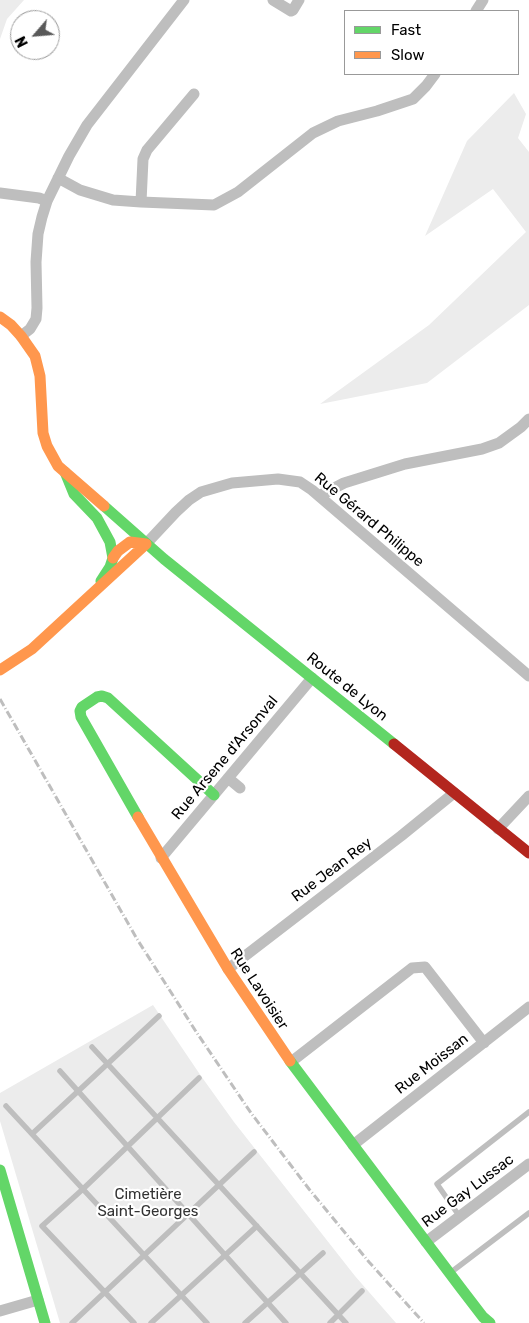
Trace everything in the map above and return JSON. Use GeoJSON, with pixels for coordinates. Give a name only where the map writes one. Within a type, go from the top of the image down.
{"type":"FeatureCollection","features":[{"type":"Feature","properties":{"kind":"main road"},"geometry":{"type":"LineString","coordinates":[[0,317],[11,325],[29,345],[39,366],[41,413],[43,433],[47,446],[52,457],[65,472],[76,498],[97,518],[106,533],[113,558]]}},
{"type":"Feature","properties":{"kind":"main road","name":"Route de Lyon"},"geometry":{"type":"LineString","coordinates":[[65,472],[146,544],[529,853]]}},
{"type":"Feature","properties":{"kind":"main road"},"geometry":{"type":"LineString","coordinates":[[85,599],[105,576],[118,551],[130,542],[146,544]]}},
{"type":"Feature","properties":{"kind":"main road"},"geometry":{"type":"LineString","coordinates":[[2,668],[32,649],[146,544]]}},
{"type":"Feature","properties":{"kind":"main road","name":"Rue Lavoisier"},"geometry":{"type":"LineString","coordinates":[[214,795],[108,698],[97,696],[86,702],[80,711],[81,717],[160,858],[228,969],[290,1062],[483,1317],[490,1323]]}},
{"type":"Feature","properties":{"kind":"main road"},"geometry":{"type":"LineString","coordinates":[[0,1170],[6,1211],[45,1323]]}},
{"type":"Feature","properties":{"kind":"street"},"geometry":{"type":"LineString","coordinates":[[21,336],[30,329],[36,319],[38,234],[48,201],[58,178],[87,125],[184,0]]}},
{"type":"Feature","properties":{"kind":"street"},"geometry":{"type":"LineString","coordinates":[[273,0],[290,11],[294,10],[299,0]]}},
{"type":"Feature","properties":{"kind":"street"},"geometry":{"type":"LineString","coordinates":[[58,178],[80,190],[113,200],[214,205],[238,192],[313,133],[338,122],[413,99],[435,75]]}},
{"type":"Feature","properties":{"kind":"street"},"geometry":{"type":"LineString","coordinates":[[141,202],[143,159],[146,150],[194,94]]}},
{"type":"Feature","properties":{"kind":"street"},"geometry":{"type":"LineString","coordinates":[[0,193],[48,201]]}},
{"type":"Feature","properties":{"kind":"street"},"geometry":{"type":"LineString","coordinates":[[319,496],[344,483],[405,464],[482,449],[499,442],[529,419]]}},
{"type":"Feature","properties":{"kind":"street","name":"Rue Gérard Philippe"},"geometry":{"type":"LineString","coordinates":[[146,544],[189,500],[201,492],[232,483],[278,479],[300,482],[319,496],[529,676]]}},
{"type":"Feature","properties":{"kind":"street","name":"Rue Arsene d'Arsonval"},"geometry":{"type":"LineString","coordinates":[[160,858],[312,678]]}},
{"type":"Feature","properties":{"kind":"street"},"geometry":{"type":"LineString","coordinates":[[228,778],[240,788]]}},
{"type":"Feature","properties":{"kind":"street","name":"Rue Jean Rey"},"geometry":{"type":"LineString","coordinates":[[228,969],[401,836],[454,792]]}},
{"type":"Feature","properties":{"kind":"street"},"geometry":{"type":"LineString","coordinates":[[498,829],[529,796]]}},
{"type":"Feature","properties":{"kind":"street"},"geometry":{"type":"LineString","coordinates":[[290,1062],[412,968],[426,967],[484,1043]]}},
{"type":"Feature","properties":{"kind":"street","name":"Rue Moissan"},"geometry":{"type":"LineString","coordinates":[[353,1145],[529,1007]]}},
{"type":"Feature","properties":{"kind":"street","name":"Rue Gay Lussac"},"geometry":{"type":"LineString","coordinates":[[426,1242],[529,1164]]}},
{"type":"Feature","properties":{"kind":"street"},"geometry":{"type":"LineString","coordinates":[[0,1311],[38,1300]]}},
{"type":"Feature","properties":{"kind":"lane"},"geometry":{"type":"LineString","coordinates":[[32,1134],[159,1016]]}},
{"type":"Feature","properties":{"kind":"lane"},"geometry":{"type":"LineString","coordinates":[[92,1047],[346,1323]]}},
{"type":"Feature","properties":{"kind":"lane"},"geometry":{"type":"LineString","coordinates":[[60,1071],[286,1323]]}},
{"type":"Feature","properties":{"kind":"lane"},"geometry":{"type":"LineString","coordinates":[[134,1323],[42,1226],[199,1078]]}},
{"type":"Feature","properties":{"kind":"lane"},"geometry":{"type":"LineString","coordinates":[[6,1106],[208,1323]]}},
{"type":"Feature","properties":{"kind":"lane"},"geometry":{"type":"LineString","coordinates":[[460,1217],[437,1184],[529,1112]]}},
{"type":"Feature","properties":{"kind":"lane"},"geometry":{"type":"LineString","coordinates":[[72,1323],[254,1152]]}},
{"type":"Feature","properties":{"kind":"lane"},"geometry":{"type":"LineString","coordinates":[[450,1273],[529,1213]]}},
{"type":"Feature","properties":{"kind":"lane"},"geometry":{"type":"LineString","coordinates":[[151,1323],[257,1226]]}},
{"type":"Feature","properties":{"kind":"lane"},"geometry":{"type":"LineString","coordinates":[[245,1323],[322,1253]]}},
{"type":"Feature","properties":{"kind":"lane"},"geometry":{"type":"LineString","coordinates":[[330,1323],[362,1291]]}},
{"type":"Feature","properties":{"kind":"green space"},"geometry":{"type":"Polygon","coordinates":[[[0,0],[24,0],[15,10],[10,10],[10,16],[0,39],[0,0]]]}},
{"type":"Feature","properties":{"kind":"green space"},"geometry":{"type":"Polygon","coordinates":[[[514,93],[526,114],[518,138],[529,152],[529,305],[427,383],[320,404],[429,325],[526,232],[493,189],[425,236],[467,141],[514,93]]]}},
{"type":"Feature","properties":{"kind":"green space","name":"Cimetière Saint-Georges"},"geometry":{"type":"Polygon","coordinates":[[[153,1005],[234,1122],[355,1276],[396,1323],[60,1323],[0,1121],[0,1093],[153,1005]]]}},
{"type":"Feature","properties":{"kind":"railway"},"geometry":{"type":"LineString","coordinates":[[0,699],[137,939],[251,1113],[309,1189],[369,1262],[424,1323]]}},
{"type":"Feature","properties":{"kind":"traffic: fast"},"geometry":{"type":"LineString","coordinates":[[65,472],[74,494],[97,518],[110,542],[113,558],[110,567],[101,581]]}},
{"type":"Feature","properties":{"kind":"traffic: fast"},"geometry":{"type":"LineString","coordinates":[[104,506],[164,559],[394,744]]}},
{"type":"Feature","properties":{"kind":"traffic: fast"},"geometry":{"type":"LineString","coordinates":[[138,817],[81,717],[80,711],[82,707],[97,697],[108,698],[214,795]]}},
{"type":"Feature","properties":{"kind":"traffic: fast"},"geometry":{"type":"LineString","coordinates":[[290,1061],[460,1287],[483,1317],[490,1323]]}},
{"type":"Feature","properties":{"kind":"traffic: fast"},"geometry":{"type":"LineString","coordinates":[[0,1170],[45,1323]]}},
{"type":"Feature","properties":{"kind":"traffic: slow"},"geometry":{"type":"LineString","coordinates":[[0,317],[21,336],[35,356],[40,376],[43,433],[47,446],[58,466],[104,506]]}},
{"type":"Feature","properties":{"kind":"traffic: slow"},"geometry":{"type":"LineString","coordinates":[[113,558],[118,551],[130,542],[146,544]]}},
{"type":"Feature","properties":{"kind":"traffic: slow"},"geometry":{"type":"LineString","coordinates":[[0,670],[32,649],[146,544]]}},
{"type":"Feature","properties":{"kind":"traffic: slow"},"geometry":{"type":"LineString","coordinates":[[138,817],[228,969],[290,1061]]}},
{"type":"Feature","properties":{"kind":"traffic: jam"},"geometry":{"type":"LineString","coordinates":[[394,744],[529,853]]}}]}
